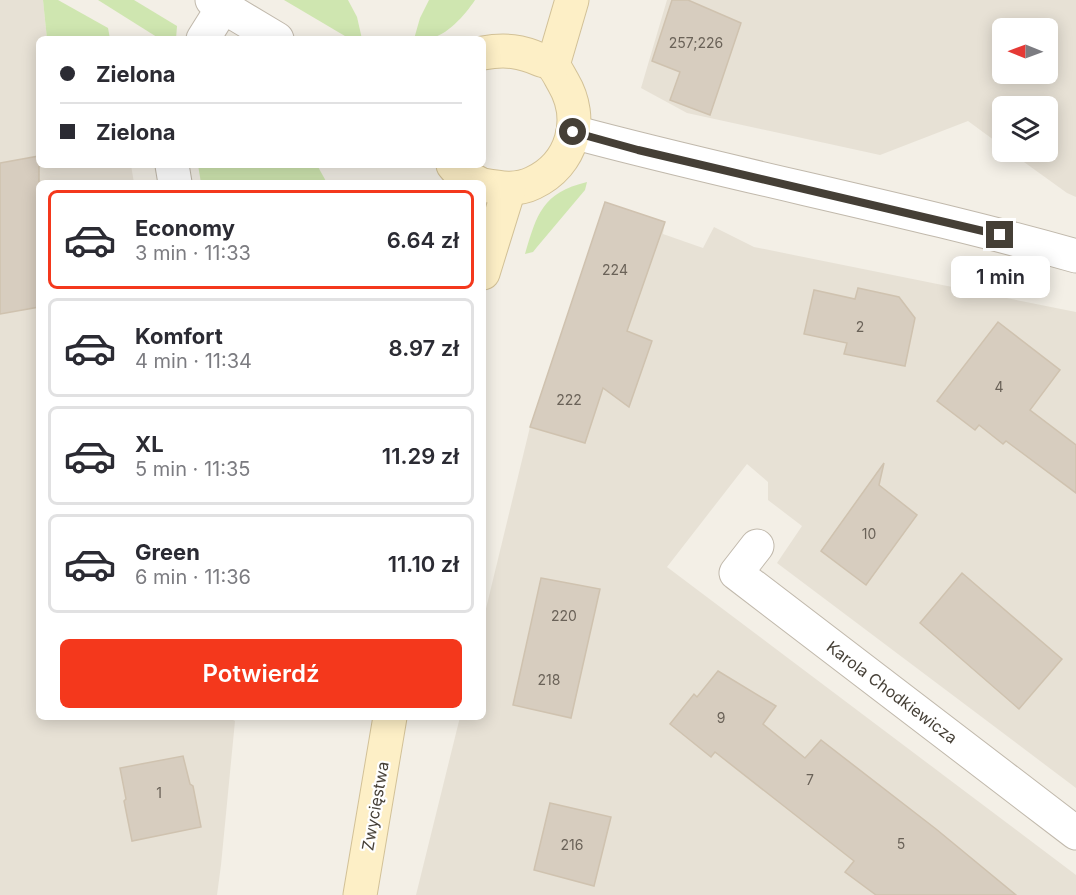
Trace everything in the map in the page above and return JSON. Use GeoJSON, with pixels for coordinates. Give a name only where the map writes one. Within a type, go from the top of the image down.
{"type":"FeatureCollection","features":[{"type":"Feature","properties":{"kind":"main road"},"geometry":{"type":"LineString","coordinates":[[553,65],[572,0]]}},
{"type":"Feature","properties":{"kind":"main road"},"geometry":{"type":"LineString","coordinates":[[486,52],[501,50],[523,52],[553,65],[569,93],[574,112],[573,132],[566,154],[551,172],[531,184],[490,186],[486,236]]}},
{"type":"Feature","properties":{"kind":"main road"},"geometry":{"type":"LineString","coordinates":[[456,168],[477,180]]}},
{"type":"Feature","properties":{"kind":"main road","name":"Zwycięstwa"},"geometry":{"type":"LineString","coordinates":[[360,895],[389,720]]}},
{"type":"Feature","properties":{"kind":"street"},"geometry":{"type":"LineString","coordinates":[[204,36],[217,4],[272,36]]}},
{"type":"Feature","properties":{"kind":"street"},"geometry":{"type":"LineString","coordinates":[[573,132],[638,150],[1000,235],[1076,256]]}},
{"type":"Feature","properties":{"kind":"street","name":"Karola Chodkiewicza"},"geometry":{"type":"LineString","coordinates":[[757,546],[736,573],[1076,833]]}},
{"type":"Feature","properties":{"kind":"shaded area"},"geometry":{"type":"Polygon","coordinates":[[[0,0],[43,0],[47,36],[36,36],[36,168],[132,168],[134,180],[36,180],[36,720],[235,721],[217,895],[0,895],[0,0]]]}},
{"type":"Feature","properties":{"kind":"shaded area"},"geometry":{"type":"Polygon","coordinates":[[[667,0],[1076,0],[1076,197],[1024,162],[1058,162],[1058,96],[992,96],[992,139],[968,121],[880,155],[687,113],[641,88],[667,0]]]}},
{"type":"Feature","properties":{"kind":"shaded area"},"geometry":{"type":"Polygon","coordinates":[[[605,202],[665,222],[663,234],[703,248],[714,227],[754,247],[1076,312],[1076,788],[777,563],[802,526],[768,500],[768,482],[747,464],[667,567],[1076,875],[1076,895],[416,895],[459,720],[486,720],[486,609],[530,427],[605,202]]]}},
{"type":"Feature","properties":{"kind":"green space"},"geometry":{"type":"Polygon","coordinates":[[[43,0],[58,0],[108,28],[109,36],[47,36],[43,0]]]}},
{"type":"Feature","properties":{"kind":"green space"},"geometry":{"type":"Polygon","coordinates":[[[98,0],[134,0],[177,26],[176,36],[155,36],[98,0]]]}},
{"type":"Feature","properties":{"kind":"green space"},"geometry":{"type":"Polygon","coordinates":[[[284,0],[348,0],[357,17],[361,36],[345,36],[284,0]]]}},
{"type":"Feature","properties":{"kind":"green space"},"geometry":{"type":"Polygon","coordinates":[[[429,0],[475,0],[461,18],[437,36],[415,36],[429,0]]]}},
{"type":"Feature","properties":{"kind":"green space"},"geometry":{"type":"Polygon","coordinates":[[[198,168],[319,168],[325,180],[200,180],[198,168]]]}},
{"type":"Feature","properties":{"kind":"green space"},"geometry":{"type":"Polygon","coordinates":[[[587,182],[585,190],[533,252],[525,254],[533,227],[544,207],[560,192],[587,182]]]}},
{"type":"Feature","properties":{"kind":"building"},"geometry":{"type":"Polygon","coordinates":[[[672,0],[688,0],[741,23],[710,115],[670,100],[680,72],[652,61],[672,0]]]}},
{"type":"Feature","properties":{"kind":"building"},"geometry":{"type":"Polygon","coordinates":[[[36,157],[39,180],[36,180],[36,308],[0,314],[0,163],[36,157]]]}},
{"type":"Feature","properties":{"kind":"building"},"geometry":{"type":"Polygon","coordinates":[[[605,202],[665,222],[627,331],[652,341],[629,407],[603,388],[585,443],[530,427],[605,202]]]}},
{"type":"Feature","properties":{"kind":"building"},"geometry":{"type":"Polygon","coordinates":[[[858,288],[899,297],[915,318],[905,366],[844,354],[847,343],[804,334],[814,290],[855,299],[858,288]]]}},
{"type":"Feature","properties":{"kind":"building"},"geometry":{"type":"Polygon","coordinates":[[[998,322],[1060,370],[1030,410],[1076,445],[1076,493],[1006,441],[1003,444],[979,425],[975,430],[937,401],[998,322]]]}},
{"type":"Feature","properties":{"kind":"building"},"geometry":{"type":"Polygon","coordinates":[[[884,463],[879,485],[917,515],[866,585],[821,551],[884,463]]]}},
{"type":"Feature","properties":{"kind":"building"},"geometry":{"type":"Polygon","coordinates":[[[962,573],[1062,659],[1019,709],[920,623],[962,573]]]}},
{"type":"Feature","properties":{"kind":"building"},"geometry":{"type":"Polygon","coordinates":[[[541,578],[600,589],[571,718],[513,705],[541,578]]]}},
{"type":"Feature","properties":{"kind":"building"},"geometry":{"type":"Polygon","coordinates":[[[718,671],[776,706],[763,724],[805,758],[821,740],[936,829],[1016,895],[876,895],[845,872],[854,861],[715,752],[711,757],[670,724],[694,694],[697,697],[718,671]]]}},
{"type":"Feature","properties":{"kind":"building"},"geometry":{"type":"Polygon","coordinates":[[[183,756],[190,784],[193,786],[201,827],[132,841],[120,768],[183,756]]]}},
{"type":"Feature","properties":{"kind":"building"},"geometry":{"type":"Polygon","coordinates":[[[550,803],[611,817],[594,886],[534,870],[550,803]]]}},
{"type":"Feature","properties":{"kind":"route"},"geometry":{"type":"LineString","coordinates":[[573,132],[638,150],[1000,235]]}}]}
